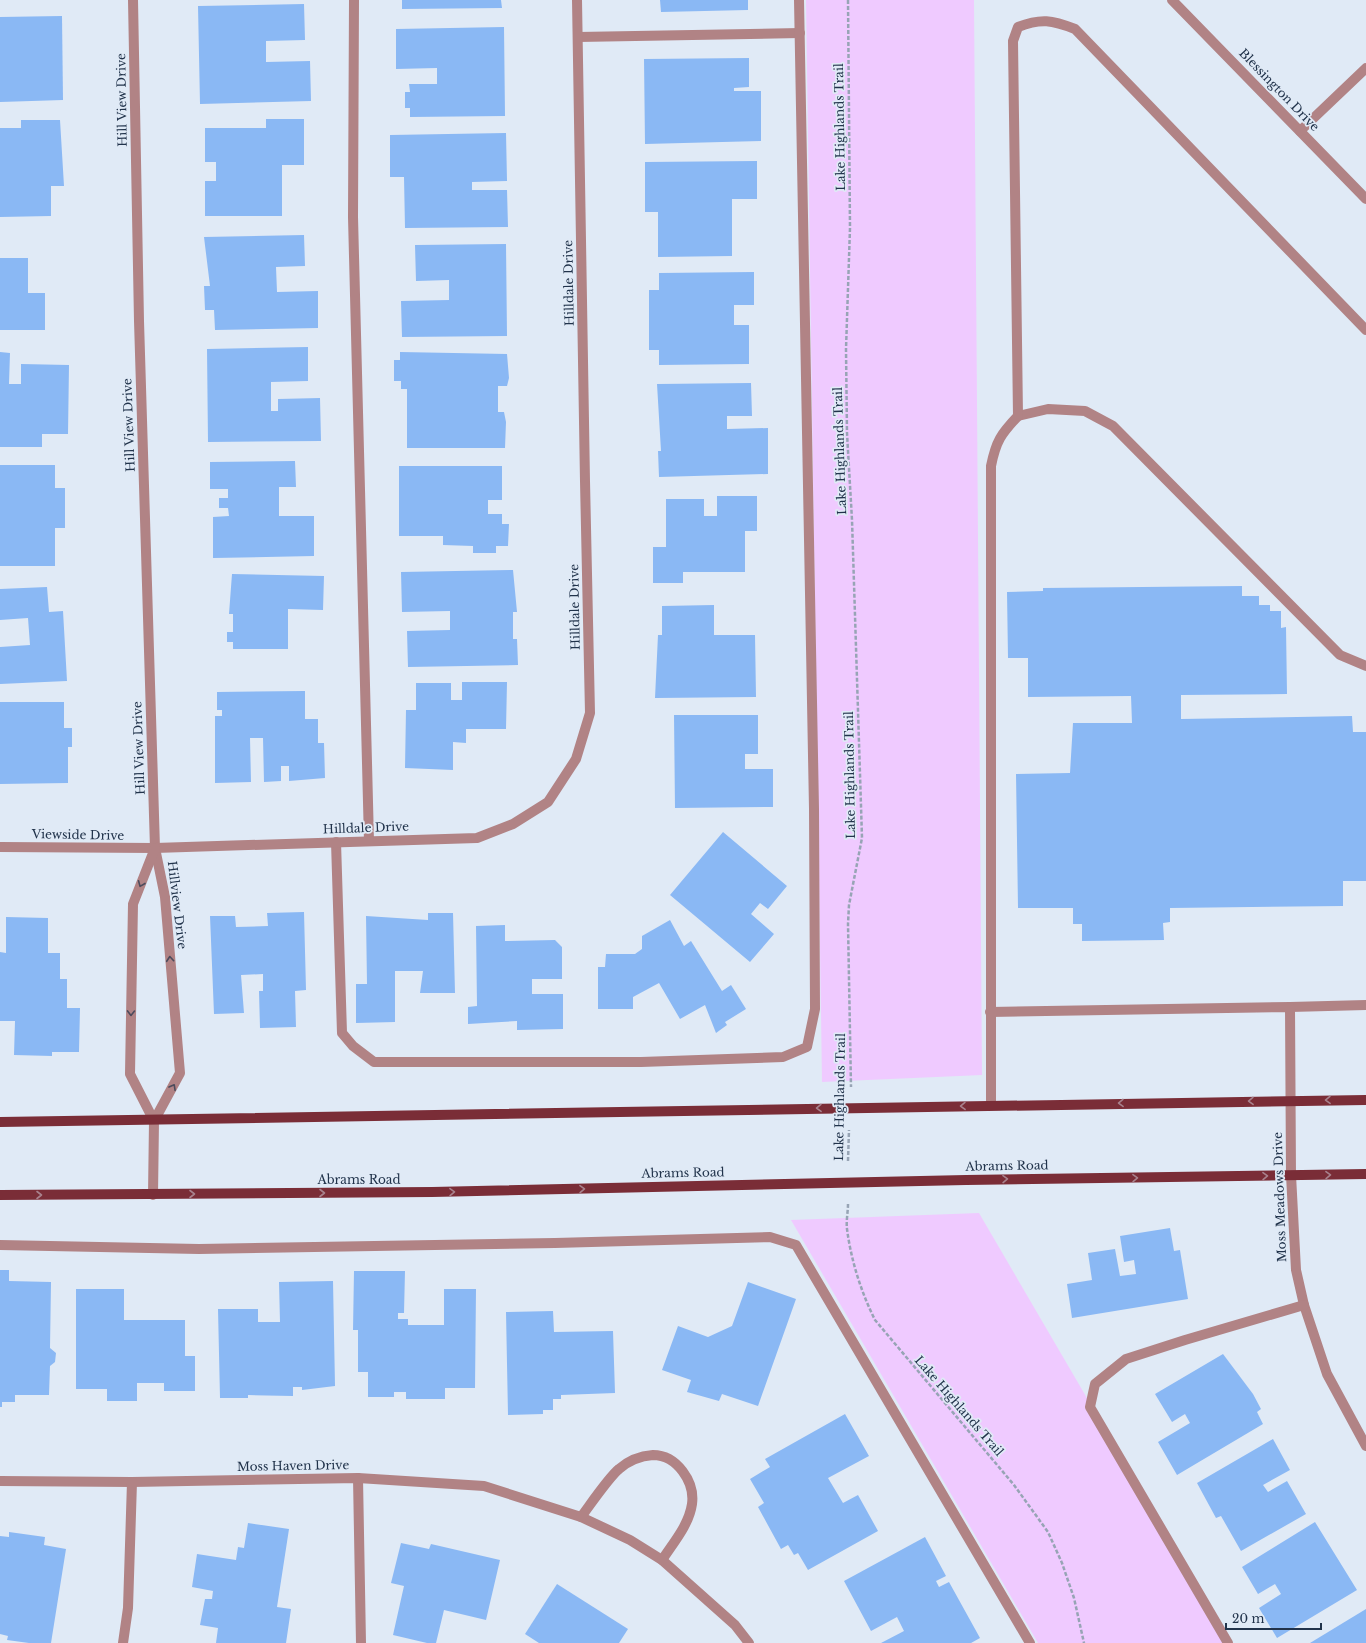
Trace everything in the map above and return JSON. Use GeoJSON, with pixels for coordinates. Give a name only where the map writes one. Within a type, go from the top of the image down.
{"type":"FeatureCollection","features":[{"type":"Feature","properties":{"kind":"main road"},"geometry":{"type":"LineString","coordinates":[[0,1122],[154,1121],[991,1105],[1366,1100]]}},
{"type":"Feature","properties":{"kind":"main road","name":"Abrams Road"},"geometry":{"type":"LineString","coordinates":[[0,1195],[432,1192],[848,1182],[1366,1174]]}},
{"type":"Feature","properties":{"kind":"street","name":"Hill View Drive"},"geometry":{"type":"LineString","coordinates":[[133,0],[139,329],[156,848]]}},
{"type":"Feature","properties":{"kind":"street"},"geometry":{"type":"LineString","coordinates":[[354,0],[353,217],[369,841]]}},
{"type":"Feature","properties":{"kind":"street","name":"Hilldale Drive"},"geometry":{"type":"LineString","coordinates":[[156,848],[477,838],[513,824],[548,802],[576,759],[590,713],[584,473],[577,0]]}},
{"type":"Feature","properties":{"kind":"street"},"geometry":{"type":"LineString","coordinates":[[336,842],[342,1033],[353,1046],[374,1062],[641,1062],[783,1057],[807,1047],[815,1009],[814,809],[799,0]]}},
{"type":"Feature","properties":{"kind":"street","name":"Blessington Drive"},"geometry":{"type":"LineString","coordinates":[[1172,0],[1366,199]]}},
{"type":"Feature","properties":{"kind":"street"},"geometry":{"type":"LineString","coordinates":[[1018,416],[1013,41],[1018,27],[1033,21],[1054,20],[1074,28],[1366,330]]}},
{"type":"Feature","properties":{"kind":"street"},"geometry":{"type":"LineString","coordinates":[[578,37],[800,33]]}},
{"type":"Feature","properties":{"kind":"street"},"geometry":{"type":"LineString","coordinates":[[1300,131],[1366,68]]}},
{"type":"Feature","properties":{"kind":"street"},"geometry":{"type":"LineString","coordinates":[[991,1105],[992,466],[995,446],[1003,432],[1018,416],[1048,409],[1085,411],[1113,426],[1340,655],[1366,666]]}},
{"type":"Feature","properties":{"kind":"street","name":"Viewside Drive"},"geometry":{"type":"LineString","coordinates":[[0,847],[156,848]]}},
{"type":"Feature","properties":{"kind":"street","name":"Hillview Drive"},"geometry":{"type":"LineString","coordinates":[[154,1121],[130,1074],[133,904],[156,848]]}},
{"type":"Feature","properties":{"kind":"street","name":"Hillview Drive"},"geometry":{"type":"LineString","coordinates":[[153,1195],[154,1121],[180,1073],[165,897],[156,848]]}},
{"type":"Feature","properties":{"kind":"street"},"geometry":{"type":"LineString","coordinates":[[990,1012],[1366,1005]]}},
{"type":"Feature","properties":{"kind":"street","name":"Moss Meadows Drive"},"geometry":{"type":"LineString","coordinates":[[1290,1007],[1291,1175],[1296,1270],[1304,1305],[1327,1374],[1366,1446]]}},
{"type":"Feature","properties":{"kind":"street"},"geometry":{"type":"LineString","coordinates":[[0,1244],[199,1249],[555,1243],[770,1237],[796,1245],[1030,1643]]}},
{"type":"Feature","properties":{"kind":"street"},"geometry":{"type":"LineString","coordinates":[[1228,1643],[1090,1407],[1095,1384],[1126,1359],[1304,1305]]}},
{"type":"Feature","properties":{"kind":"street"},"geometry":{"type":"LineString","coordinates":[[581,1517],[618,1469],[636,1458],[654,1455],[675,1462],[689,1481],[692,1503],[686,1523],[662,1560]]}},
{"type":"Feature","properties":{"kind":"street"},"geometry":{"type":"LineString","coordinates":[[358,1478],[361,1643]]}},
{"type":"Feature","properties":{"kind":"street","name":"Moss Haven Drive"},"geometry":{"type":"LineString","coordinates":[[0,1481],[132,1482],[358,1478],[484,1486],[581,1517],[630,1540],[662,1560],[735,1625],[749,1643]]}},
{"type":"Feature","properties":{"kind":"street"},"geometry":{"type":"LineString","coordinates":[[123,1643],[128,1608],[132,1482]]}},
{"type":"Feature","properties":{"kind":"path","name":"Lake Highlands Trail"},"geometry":{"type":"LineString","coordinates":[[848,0],[850,228],[846,349],[847,433],[852,520],[862,838],[849,905],[848,924],[852,1081],[846,1227],[853,1258],[867,1304],[874,1320],[1014,1485],[1048,1532],[1062,1563],[1074,1598],[1084,1643]]}},
{"type":"Feature","properties":{"kind":"shaded area"},"geometry":{"type":"Polygon","coordinates":[[[806,0],[974,0],[982,1075],[822,1082],[806,0]]]}},
{"type":"Feature","properties":{"kind":"shaded area"},"geometry":{"type":"Polygon","coordinates":[[[979,1213],[1230,1643],[1038,1643],[791,1220],[979,1213]]]}},
{"type":"Feature","properties":{"kind":"building"},"geometry":{"type":"Polygon","coordinates":[[[402,0],[501,0],[502,8],[402,9],[402,0]]]}},
{"type":"Feature","properties":{"kind":"building"},"geometry":{"type":"Polygon","coordinates":[[[660,0],[748,0],[748,10],[661,12],[660,0]]]}},
{"type":"Feature","properties":{"kind":"building"},"geometry":{"type":"Polygon","coordinates":[[[304,4],[305,40],[266,41],[266,62],[310,61],[311,101],[200,104],[198,6],[304,4]]]}},
{"type":"Feature","properties":{"kind":"building"},"geometry":{"type":"Polygon","coordinates":[[[62,16],[63,100],[0,102],[0,17],[62,16]]]}},
{"type":"Feature","properties":{"kind":"building"},"geometry":{"type":"Polygon","coordinates":[[[504,27],[505,116],[410,117],[410,108],[405,108],[405,92],[410,92],[409,84],[437,84],[437,68],[396,69],[396,29],[504,27]]]}},
{"type":"Feature","properties":{"kind":"building"},"geometry":{"type":"Polygon","coordinates":[[[749,58],[749,87],[734,88],[734,91],[761,91],[761,141],[645,144],[644,59],[749,58]]]}},
{"type":"Feature","properties":{"kind":"building"},"geometry":{"type":"Polygon","coordinates":[[[266,119],[304,119],[304,165],[282,165],[282,216],[205,216],[205,181],[216,181],[216,162],[205,162],[205,128],[266,128],[266,119]]]}},
{"type":"Feature","properties":{"kind":"building"},"geometry":{"type":"Polygon","coordinates":[[[21,120],[60,120],[64,186],[51,186],[51,216],[0,217],[0,128],[21,128],[21,120]]]}},
{"type":"Feature","properties":{"kind":"building"},"geometry":{"type":"Polygon","coordinates":[[[506,133],[507,181],[472,182],[472,190],[507,190],[508,227],[405,228],[404,177],[390,177],[390,135],[506,133]]]}},
{"type":"Feature","properties":{"kind":"building"},"geometry":{"type":"Polygon","coordinates":[[[757,161],[757,199],[732,199],[732,256],[658,257],[658,212],[645,212],[645,162],[757,161]]]}},
{"type":"Feature","properties":{"kind":"building"},"geometry":{"type":"Polygon","coordinates":[[[304,235],[305,266],[276,267],[277,292],[318,291],[318,328],[215,330],[214,310],[205,310],[204,286],[210,286],[204,237],[304,235]]]}},
{"type":"Feature","properties":{"kind":"building"},"geometry":{"type":"Polygon","coordinates":[[[506,244],[507,336],[402,337],[401,301],[449,300],[449,280],[416,281],[415,245],[506,244]]]}},
{"type":"Feature","properties":{"kind":"building"},"geometry":{"type":"Polygon","coordinates":[[[0,258],[28,258],[28,293],[45,293],[45,330],[0,330],[0,258]]]}},
{"type":"Feature","properties":{"kind":"building"},"geometry":{"type":"Polygon","coordinates":[[[754,272],[754,305],[734,305],[734,325],[749,325],[749,364],[659,365],[659,350],[649,350],[649,290],[659,290],[659,273],[754,272]]]}},
{"type":"Feature","properties":{"kind":"building"},"geometry":{"type":"Polygon","coordinates":[[[308,347],[308,381],[271,382],[271,411],[278,411],[278,399],[320,398],[321,441],[208,442],[207,349],[308,347]]]}},
{"type":"Feature","properties":{"kind":"building"},"geometry":{"type":"Polygon","coordinates":[[[0,352],[10,353],[9,384],[21,384],[21,364],[69,365],[68,434],[42,434],[42,447],[0,447],[0,352]]]}},
{"type":"Feature","properties":{"kind":"building"},"geometry":{"type":"Polygon","coordinates":[[[400,352],[507,354],[509,378],[507,386],[498,386],[498,412],[504,412],[506,422],[505,448],[407,448],[407,389],[401,389],[401,381],[394,381],[394,360],[400,360],[400,352]]]}},
{"type":"Feature","properties":{"kind":"building"},"geometry":{"type":"Polygon","coordinates":[[[751,383],[752,416],[727,416],[727,429],[768,428],[768,474],[659,477],[658,451],[661,451],[657,384],[751,383]]]}},
{"type":"Feature","properties":{"kind":"building"},"geometry":{"type":"Polygon","coordinates":[[[295,461],[296,487],[279,487],[279,516],[314,516],[314,556],[213,558],[213,517],[229,516],[228,508],[219,508],[219,498],[228,498],[228,489],[210,489],[210,462],[295,461]]]}},
{"type":"Feature","properties":{"kind":"building"},"geometry":{"type":"Polygon","coordinates":[[[0,465],[55,465],[55,488],[65,488],[65,528],[55,528],[55,566],[0,566],[0,465]]]}},
{"type":"Feature","properties":{"kind":"building"},"geometry":{"type":"Polygon","coordinates":[[[399,466],[502,466],[502,500],[488,500],[488,514],[502,514],[502,524],[509,524],[508,546],[496,546],[496,553],[473,553],[473,546],[443,545],[443,536],[399,536],[399,466]]]}},
{"type":"Feature","properties":{"kind":"building"},"geometry":{"type":"Polygon","coordinates":[[[717,496],[757,496],[757,531],[745,531],[745,572],[683,572],[683,583],[653,583],[653,547],[666,547],[666,499],[704,499],[704,516],[717,516],[717,496]]]}},
{"type":"Feature","properties":{"kind":"building"},"geometry":{"type":"Polygon","coordinates":[[[513,570],[517,612],[513,612],[513,639],[517,639],[518,665],[408,667],[407,631],[450,630],[450,611],[402,612],[401,572],[513,570]]]}},
{"type":"Feature","properties":{"kind":"building"},"geometry":{"type":"Polygon","coordinates":[[[232,574],[324,576],[323,610],[288,609],[288,649],[233,649],[233,642],[227,642],[227,632],[233,632],[233,614],[229,614],[232,574]]]}},
{"type":"Feature","properties":{"kind":"building"},"geometry":{"type":"Polygon","coordinates":[[[1242,586],[1242,596],[1259,596],[1259,605],[1270,605],[1270,611],[1281,611],[1281,628],[1286,627],[1287,694],[1181,695],[1181,719],[1352,716],[1353,732],[1366,732],[1366,881],[1343,881],[1343,906],[1170,908],[1170,922],[1163,923],[1164,940],[1082,941],[1082,924],[1073,924],[1073,908],[1018,908],[1016,774],[1070,773],[1073,723],[1132,723],[1131,696],[1028,697],[1028,658],[1008,658],[1007,592],[1043,591],[1043,588],[1242,586]]]}},
{"type":"Feature","properties":{"kind":"building"},"geometry":{"type":"Polygon","coordinates":[[[47,587],[49,612],[63,611],[67,681],[0,684],[0,647],[30,645],[28,618],[0,620],[0,589],[47,587]]]}},
{"type":"Feature","properties":{"kind":"building"},"geometry":{"type":"Polygon","coordinates":[[[714,605],[714,635],[755,635],[756,697],[655,698],[658,635],[662,635],[662,606],[714,605]]]}},
{"type":"Feature","properties":{"kind":"building"},"geometry":{"type":"Polygon","coordinates":[[[462,682],[507,682],[506,729],[466,729],[466,743],[453,742],[453,770],[405,768],[406,710],[416,710],[416,683],[451,683],[451,700],[462,700],[462,682]]]}},
{"type":"Feature","properties":{"kind":"building"},"geometry":{"type":"Polygon","coordinates":[[[305,691],[305,719],[318,719],[318,743],[324,743],[325,778],[289,781],[289,766],[281,766],[281,781],[264,782],[263,738],[250,738],[251,782],[215,783],[215,716],[222,716],[222,710],[217,710],[217,692],[305,691]]]}},
{"type":"Feature","properties":{"kind":"building"},"geometry":{"type":"Polygon","coordinates":[[[0,702],[64,702],[64,728],[72,728],[72,747],[68,747],[68,783],[0,784],[0,702]]]}},
{"type":"Feature","properties":{"kind":"building"},"geometry":{"type":"Polygon","coordinates":[[[674,715],[758,715],[758,754],[745,754],[745,769],[773,769],[773,807],[675,808],[674,715]]]}},
{"type":"Feature","properties":{"kind":"building"},"geometry":{"type":"Polygon","coordinates":[[[723,832],[787,886],[768,909],[760,903],[751,914],[774,934],[750,962],[670,895],[723,832]]]}},
{"type":"Feature","properties":{"kind":"building"},"geometry":{"type":"Polygon","coordinates":[[[304,912],[306,990],[295,991],[296,1027],[260,1028],[259,991],[263,991],[263,974],[241,975],[244,1013],[214,1014],[210,916],[235,916],[236,927],[268,926],[267,913],[304,912]]]}},
{"type":"Feature","properties":{"kind":"building"},"geometry":{"type":"Polygon","coordinates":[[[428,913],[453,913],[455,993],[420,993],[423,971],[395,971],[395,1022],[356,1023],[356,984],[367,984],[366,916],[428,920],[428,913]]]}},
{"type":"Feature","properties":{"kind":"building"},"geometry":{"type":"Polygon","coordinates":[[[6,917],[48,918],[48,953],[60,953],[60,979],[67,979],[67,1008],[80,1008],[79,1052],[52,1052],[52,1056],[14,1055],[15,1021],[0,1021],[0,952],[6,953],[6,917]]]}},
{"type":"Feature","properties":{"kind":"building"},"geometry":{"type":"Polygon","coordinates":[[[670,920],[684,946],[691,941],[722,991],[731,985],[746,1009],[725,1022],[727,1025],[716,1033],[705,1005],[680,1019],[659,983],[633,997],[633,1009],[598,1009],[598,967],[605,967],[606,954],[635,954],[642,949],[642,936],[670,920]]]}},
{"type":"Feature","properties":{"kind":"building"},"geometry":{"type":"Polygon","coordinates":[[[505,925],[505,941],[555,940],[562,947],[562,979],[532,979],[532,994],[563,994],[563,1029],[517,1030],[517,1021],[468,1024],[468,1007],[477,1006],[476,926],[505,925]]]}},
{"type":"Feature","properties":{"kind":"building"},"geometry":{"type":"Polygon","coordinates":[[[1170,1228],[1174,1251],[1180,1250],[1188,1299],[1072,1318],[1067,1284],[1092,1280],[1088,1253],[1115,1249],[1120,1276],[1136,1274],[1134,1260],[1124,1262],[1120,1236],[1170,1228]]]}},
{"type":"Feature","properties":{"kind":"building"},"geometry":{"type":"Polygon","coordinates":[[[0,1270],[9,1270],[9,1281],[51,1282],[50,1348],[56,1353],[55,1362],[50,1366],[49,1395],[15,1395],[15,1402],[2,1402],[2,1407],[0,1407],[0,1270]]]}},
{"type":"Feature","properties":{"kind":"building"},"geometry":{"type":"Polygon","coordinates":[[[354,1271],[405,1271],[404,1313],[398,1313],[398,1319],[408,1319],[408,1325],[444,1325],[444,1289],[476,1289],[475,1388],[445,1388],[445,1399],[406,1399],[406,1392],[394,1392],[394,1397],[368,1397],[368,1372],[358,1372],[358,1330],[353,1330],[354,1271]]]}},
{"type":"Feature","properties":{"kind":"building"},"geometry":{"type":"Polygon","coordinates":[[[333,1281],[335,1386],[302,1390],[302,1387],[293,1387],[293,1396],[248,1395],[248,1398],[220,1398],[218,1309],[258,1309],[258,1322],[280,1322],[279,1282],[333,1281]]]}},
{"type":"Feature","properties":{"kind":"building"},"geometry":{"type":"Polygon","coordinates":[[[748,1282],[796,1299],[758,1406],[722,1394],[719,1401],[687,1392],[691,1380],[662,1370],[678,1326],[708,1337],[732,1326],[748,1282]]]}},
{"type":"Feature","properties":{"kind":"building"},"geometry":{"type":"Polygon","coordinates":[[[76,1289],[124,1289],[124,1320],[185,1320],[185,1356],[195,1356],[195,1391],[164,1391],[164,1383],[137,1383],[137,1401],[107,1401],[107,1389],[76,1389],[76,1289]]]}},
{"type":"Feature","properties":{"kind":"building"},"geometry":{"type":"Polygon","coordinates":[[[553,1311],[554,1332],[613,1331],[615,1393],[561,1395],[561,1399],[553,1399],[553,1410],[543,1410],[543,1414],[508,1415],[506,1312],[553,1311]]]}},
{"type":"Feature","properties":{"kind":"building"},"geometry":{"type":"Polygon","coordinates":[[[1223,1354],[1253,1394],[1261,1409],[1257,1412],[1263,1424],[1177,1475],[1158,1442],[1190,1423],[1185,1414],[1172,1422],[1155,1394],[1223,1354]]]}},
{"type":"Feature","properties":{"kind":"building"},"geometry":{"type":"Polygon","coordinates":[[[845,1414],[869,1456],[828,1478],[843,1503],[858,1495],[878,1531],[808,1570],[798,1553],[794,1555],[788,1545],[781,1549],[758,1507],[764,1503],[750,1479],[770,1467],[765,1459],[845,1414]]]}},
{"type":"Feature","properties":{"kind":"building"},"geometry":{"type":"Polygon","coordinates":[[[1273,1439],[1290,1470],[1263,1485],[1268,1492],[1287,1481],[1306,1514],[1241,1551],[1221,1516],[1216,1518],[1197,1483],[1273,1439]]]}},
{"type":"Feature","properties":{"kind":"building"},"geometry":{"type":"Polygon","coordinates":[[[1315,1522],[1357,1590],[1277,1638],[1259,1608],[1281,1594],[1275,1584],[1258,1594],[1242,1567],[1315,1522]]]}},
{"type":"Feature","properties":{"kind":"building"},"geometry":{"type":"Polygon","coordinates":[[[248,1523],[289,1529],[277,1607],[291,1609],[286,1643],[216,1643],[218,1628],[200,1625],[205,1599],[212,1599],[213,1591],[192,1587],[197,1554],[236,1560],[238,1547],[244,1548],[248,1523]]]}},
{"type":"Feature","properties":{"kind":"building"},"geometry":{"type":"Polygon","coordinates":[[[9,1532],[45,1537],[44,1545],[66,1549],[51,1643],[29,1643],[7,1640],[8,1636],[0,1634],[0,1536],[9,1537],[9,1532]]]}},
{"type":"Feature","properties":{"kind":"building"},"geometry":{"type":"Polygon","coordinates":[[[925,1537],[946,1576],[936,1581],[939,1587],[949,1582],[980,1638],[971,1643],[881,1643],[904,1631],[897,1617],[871,1631],[844,1581],[925,1537]]]}},
{"type":"Feature","properties":{"kind":"building"},"geometry":{"type":"Polygon","coordinates":[[[401,1543],[429,1549],[431,1544],[500,1560],[486,1620],[444,1610],[436,1643],[427,1643],[393,1635],[404,1586],[391,1583],[401,1543]]]}},
{"type":"Feature","properties":{"kind":"building"},"geometry":{"type":"Polygon","coordinates":[[[557,1584],[628,1629],[619,1643],[539,1643],[525,1634],[557,1584]]]}},
{"type":"Feature","properties":{"kind":"building"},"geometry":{"type":"Polygon","coordinates":[[[1366,1609],[1366,1643],[1310,1643],[1366,1609]]]}}]}
